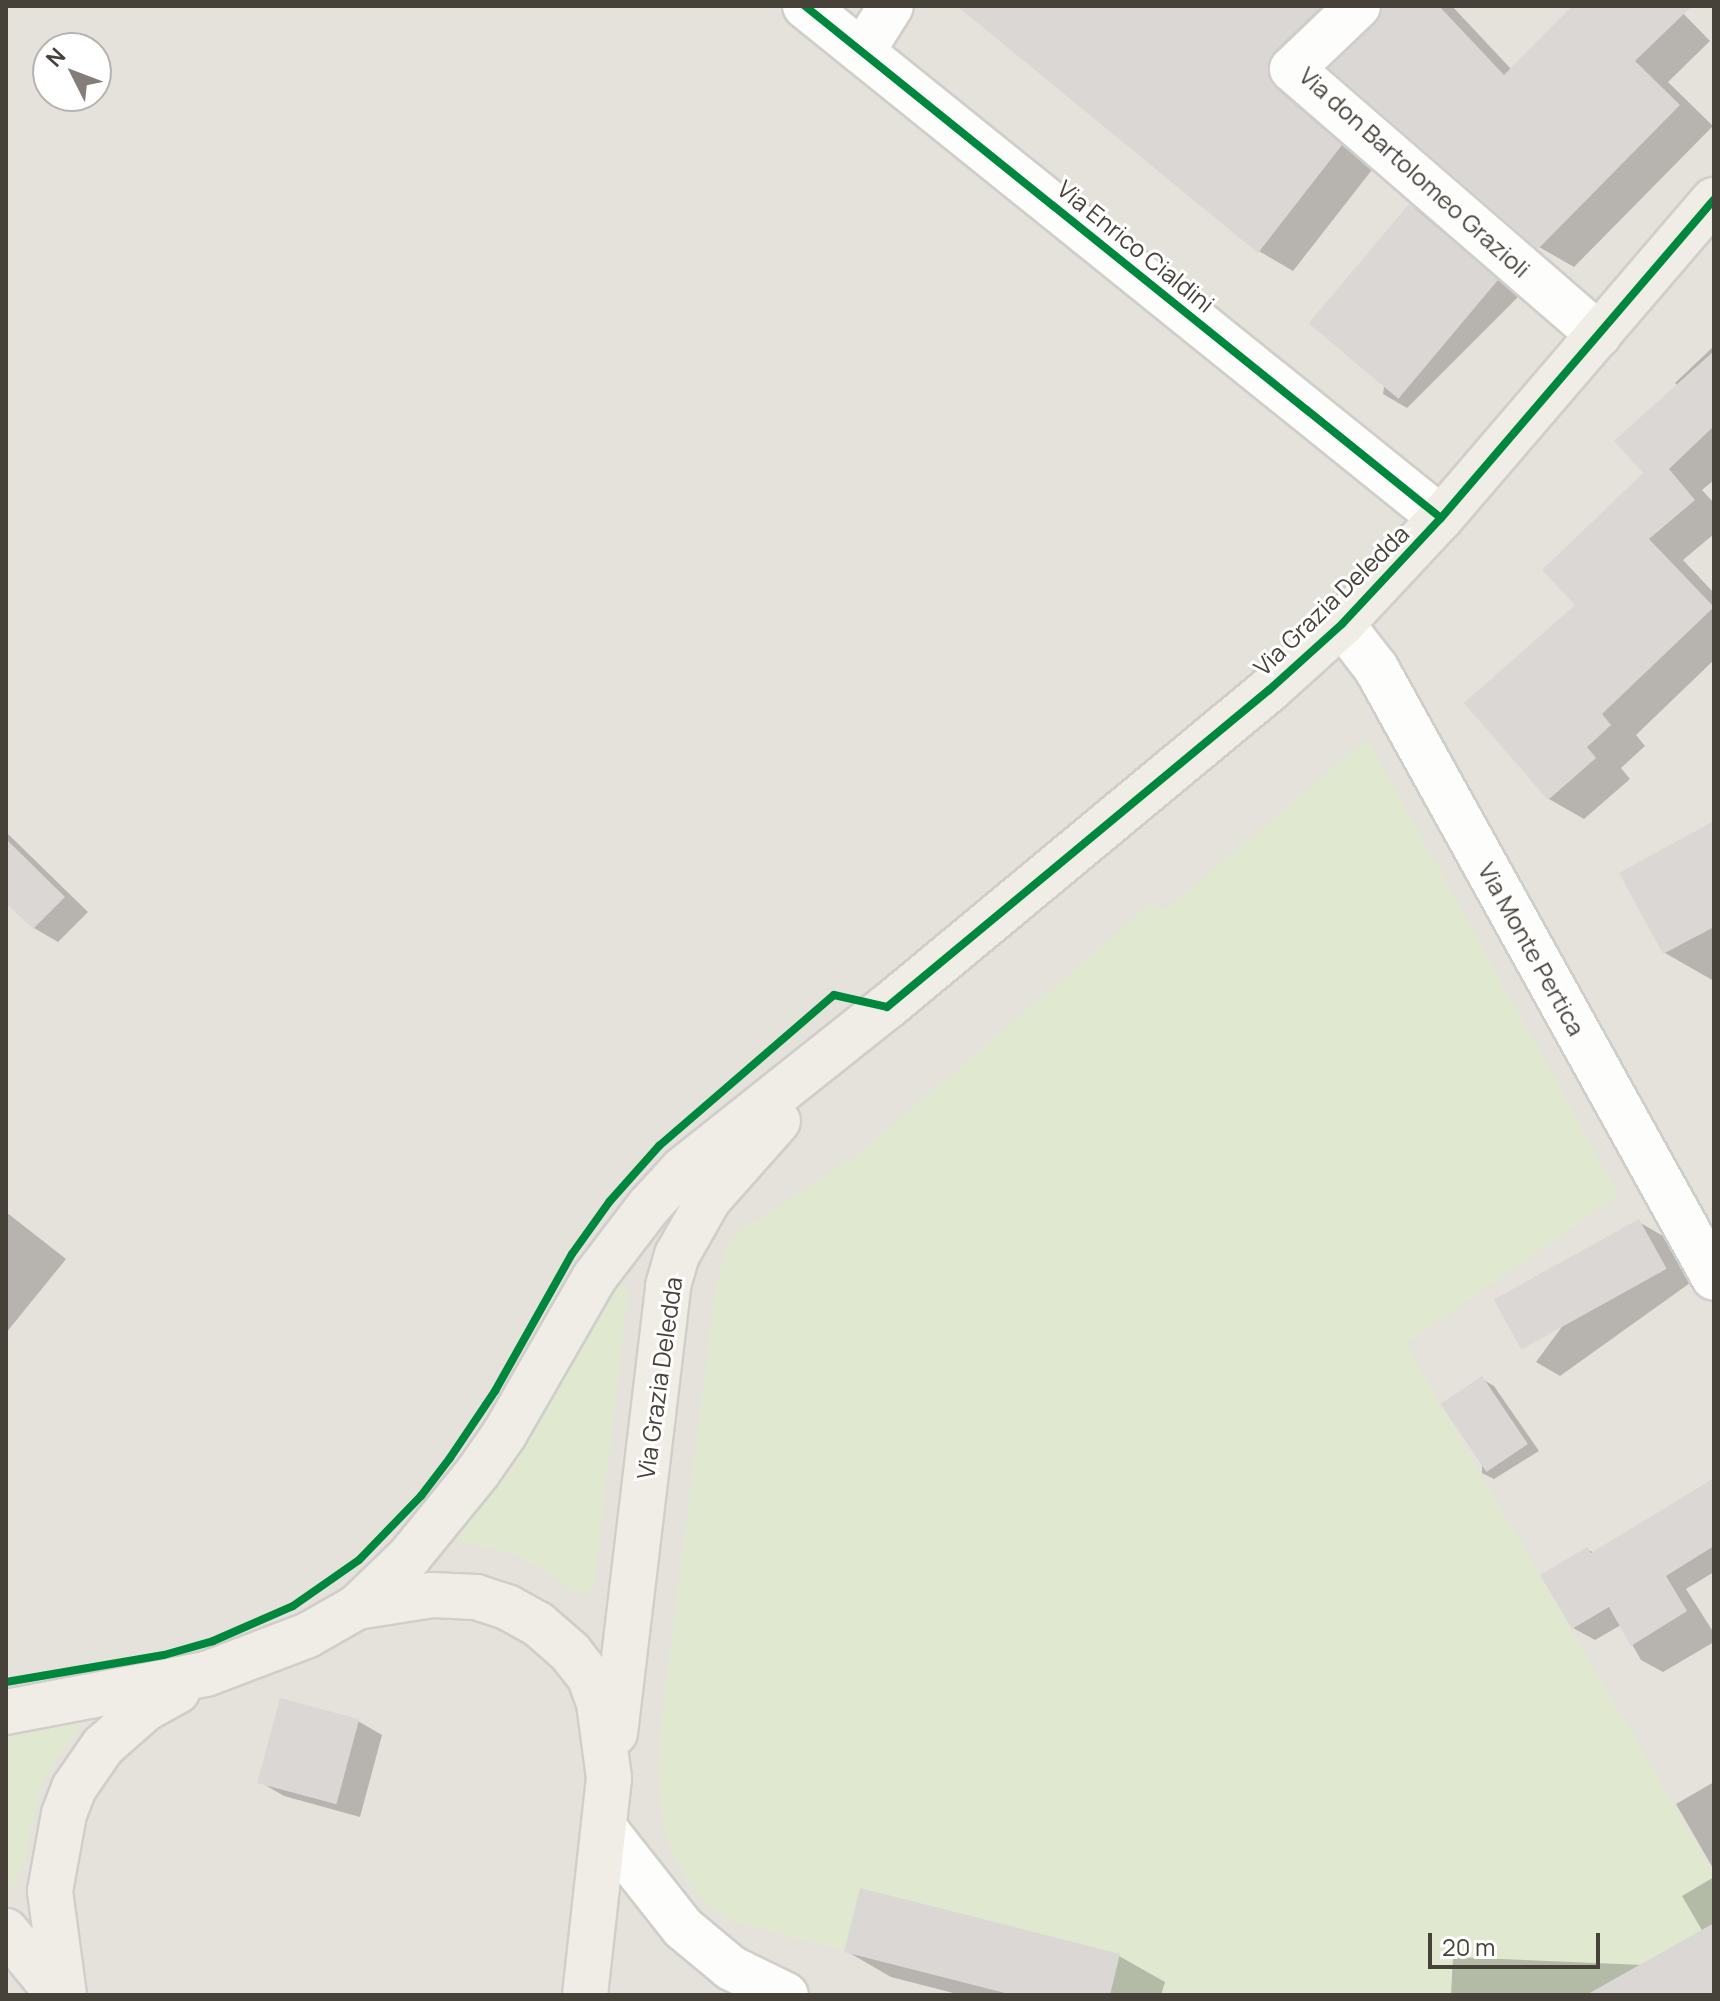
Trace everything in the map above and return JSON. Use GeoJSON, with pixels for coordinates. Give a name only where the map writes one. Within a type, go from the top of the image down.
{"type":"FeatureCollection","features":[{"type":"Feature","properties":{"kind":"main road","name":"Via Grazia Deledda"},"geometry":{"type":"LineString","coordinates":[[357,1607],[409,1557],[478,1472],[505,1433],[594,1278],[649,1206],[704,1152],[887,1007],[1269,690],[1342,624],[1441,518],[1714,200]]}},
{"type":"Feature","properties":{"kind":"main road","name":"Via Grazia Deledda"},"geometry":{"type":"LineString","coordinates":[[609,1778],[664,1316],[677,1255],[703,1209],[731,1171],[887,1007]]}},
{"type":"Feature","properties":{"kind":"main road"},"geometry":{"type":"LineString","coordinates":[[62,1995],[50,1891],[57,1838],[74,1788],[88,1765],[120,1728],[145,1709],[206,1674],[308,1635],[357,1607],[432,1595],[476,1597],[507,1607],[538,1624],[570,1652],[590,1678],[599,1703],[609,1778],[585,1995]]}},
{"type":"Feature","properties":{"kind":"main road"},"geometry":{"type":"LineString","coordinates":[[6,1712],[206,1674]]}},
{"type":"Feature","properties":{"kind":"main road"},"geometry":{"type":"LineString","coordinates":[[6,1931],[62,1995]]}},
{"type":"Feature","properties":{"kind":"street","name":"Via Enrico Cialdini"},"geometry":{"type":"LineString","coordinates":[[805,6],[1441,518]]}},
{"type":"Feature","properties":{"kind":"street"},"geometry":{"type":"LineString","coordinates":[[862,52],[891,6]]}},
{"type":"Feature","properties":{"kind":"street","name":"Via don Bartolomeo Grazioli"},"geometry":{"type":"LineString","coordinates":[[1358,6],[1292,69],[1599,335]]}},
{"type":"Feature","properties":{"kind":"street","name":"Via Monte Pertica"},"geometry":{"type":"LineString","coordinates":[[1342,624],[1376,668],[1714,1278]]}},
{"type":"Feature","properties":{"kind":"street"},"geometry":{"type":"LineString","coordinates":[[604,1828],[683,1928],[731,1968],[786,1995]]}},
{"type":"Feature","properties":{"kind":"shaded area"},"geometry":{"type":"Polygon","coordinates":[[[6,6],[1714,6],[1714,1995],[6,1995],[6,6]]]}},
{"type":"Feature","properties":{"kind":"green space"},"geometry":{"type":"Polygon","coordinates":[[[1367,739],[1619,1195],[1405,1344],[1714,1874],[1714,1995],[1013,1995],[730,1921],[698,1896],[673,1856],[663,1824],[658,1772],[662,1715],[716,1285],[726,1248],[740,1231],[857,1155],[1152,903],[1166,910],[1367,739]]]}},
{"type":"Feature","properties":{"kind":"green space"},"geometry":{"type":"Polygon","coordinates":[[[615,1283],[624,1285],[628,1292],[594,1587],[585,1596],[516,1554],[450,1541],[615,1283]]]}},
{"type":"Feature","properties":{"kind":"green space"},"geometry":{"type":"Polygon","coordinates":[[[76,1713],[81,1726],[43,1779],[22,1867],[12,1886],[6,1887],[6,1725],[76,1713]]]}},
{"type":"Feature","properties":{"kind":"building"},"geometry":{"type":"Polygon","coordinates":[[[957,6],[1322,6],[1274,52],[1268,64],[1268,76],[1276,88],[1342,145],[1258,253],[957,6]]]}},
{"type":"Feature","properties":{"kind":"building"},"geometry":{"type":"Polygon","coordinates":[[[1382,6],[1439,6],[1504,75],[1572,6],[1692,6],[1635,61],[1680,105],[1538,249],[1329,68],[1375,24],[1382,6]]]}},
{"type":"Feature","properties":{"kind":"building"},"geometry":{"type":"Polygon","coordinates":[[[1409,204],[1499,279],[1398,399],[1309,324],[1409,204]]]}},
{"type":"Feature","properties":{"kind":"building"},"geometry":{"type":"Polygon","coordinates":[[[1714,351],[1714,426],[1669,469],[1695,500],[1649,539],[1714,607],[1602,714],[1611,725],[1587,747],[1596,758],[1548,800],[1464,703],[1575,605],[1542,570],[1643,473],[1614,441],[1714,351]]]}},
{"type":"Feature","properties":{"kind":"building"},"geometry":{"type":"Polygon","coordinates":[[[1714,821],[1714,927],[1663,954],[1619,873],[1714,821]]]}},
{"type":"Feature","properties":{"kind":"building"},"geometry":{"type":"Polygon","coordinates":[[[6,839],[65,897],[33,929],[6,903],[6,839]]]}},
{"type":"Feature","properties":{"kind":"building"},"geometry":{"type":"Polygon","coordinates":[[[1639,1219],[1667,1269],[1521,1349],[1494,1299],[1639,1219]]]}},
{"type":"Feature","properties":{"kind":"building"},"geometry":{"type":"Polygon","coordinates":[[[1482,1376],[1528,1444],[1486,1472],[1441,1404],[1482,1376]]]}},
{"type":"Feature","properties":{"kind":"building"},"geometry":{"type":"Polygon","coordinates":[[[1714,1478],[1714,1546],[1666,1576],[1687,1611],[1631,1646],[1609,1607],[1572,1629],[1540,1575],[1587,1547],[1591,1553],[1714,1478]]]}},
{"type":"Feature","properties":{"kind":"building"},"geometry":{"type":"Polygon","coordinates":[[[280,1698],[359,1719],[336,1804],[257,1783],[280,1698]]]}},
{"type":"Feature","properties":{"kind":"building"},"geometry":{"type":"Polygon","coordinates":[[[860,1888],[1120,1954],[1110,1995],[1013,1995],[844,1952],[860,1888]]]}},
{"type":"Feature","properties":{"kind":"building"},"geometry":{"type":"Polygon","coordinates":[[[1714,1923],[1714,1995],[1586,1995],[1714,1923]]]}},
{"type":"Feature","properties":{"kind":"cycle path"},"geometry":{"type":"LineString","coordinates":[[805,6],[1441,518]]}},
{"type":"Feature","properties":{"kind":"cycle path"},"geometry":{"type":"LineString","coordinates":[[6,1682],[164,1655],[213,1641],[293,1606],[359,1560],[421,1496],[450,1458],[495,1391],[572,1254],[610,1201],[659,1146],[834,995],[887,1007],[1269,690],[1342,624],[1441,518],[1714,200]]}}]}
